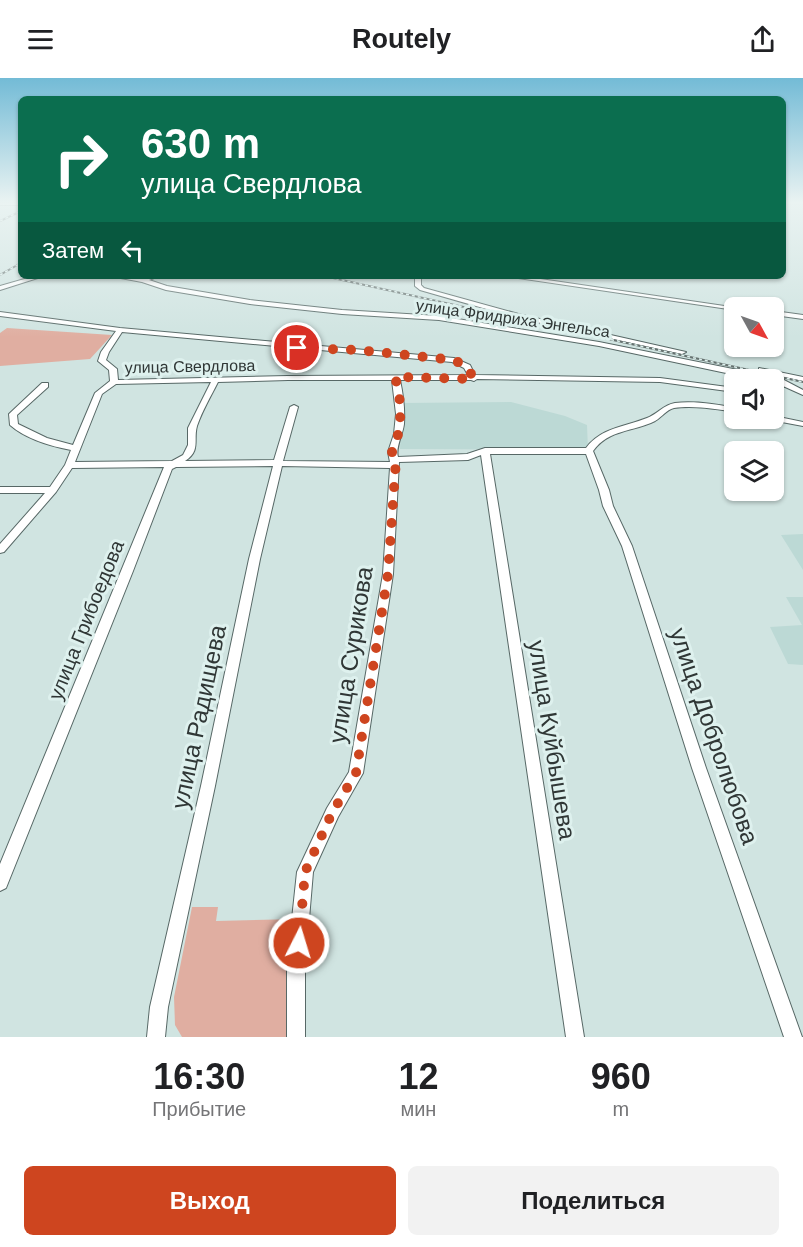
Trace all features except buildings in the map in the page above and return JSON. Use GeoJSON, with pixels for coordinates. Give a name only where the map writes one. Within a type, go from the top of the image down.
{"type":"FeatureCollection","features":[{"type":"Feature","properties":{"kind":"street"},"geometry":{"type":"LineString","coordinates":[[0,288],[31,279]]}},
{"type":"Feature","properties":{"kind":"street","name":"улица Фридриха Энгельса"},"geometry":{"type":"LineString","coordinates":[[136,279],[166,288],[250,302],[450,320],[725,369]]}},
{"type":"Feature","properties":{"kind":"street"},"geometry":{"type":"LineString","coordinates":[[419,279],[418,286],[422,289],[474,306],[803,379]]}},
{"type":"Feature","properties":{"kind":"street"},"geometry":{"type":"LineString","coordinates":[[529,279],[724,306]]}},
{"type":"Feature","properties":{"kind":"street"},"geometry":{"type":"LineString","coordinates":[[0,314],[120,330],[105,352],[102,361],[114,367],[116,372],[114,382]]}},
{"type":"Feature","properties":{"kind":"street"},"geometry":{"type":"LineString","coordinates":[[784,314],[802,317]]}},
{"type":"Feature","properties":{"kind":"street","name":"улица Свердлова"},"geometry":{"type":"LineString","coordinates":[[120,330],[297,348],[358,350],[454,360],[467,367],[474,379]]}},
{"type":"Feature","properties":{"kind":"street","name":"улица Сурикова"},"geometry":{"type":"LineString","coordinates":[[296,1037],[296,966],[305,872],[332,813],[356,773],[388,574],[395,462],[392,452],[396,444],[401,402],[395,377]]}},
{"type":"Feature","properties":{"kind":"street","name":"улица Свердлова"},"geometry":{"type":"LineString","coordinates":[[0,550],[53,490],[69,465],[99,393],[114,382],[532,377],[660,380],[724,389]]}},
{"type":"Feature","properties":{"kind":"street","name":"улица Грибоедова"},"geometry":{"type":"LineString","coordinates":[[0,883],[168,468],[187,456],[192,445],[192,428],[215,381]]}},
{"type":"Feature","properties":{"kind":"street","name":"улица Фридриха Энгельса"},"geometry":{"type":"LineString","coordinates":[[784,384],[803,393]]}},
{"type":"Feature","properties":{"kind":"street"},"geometry":{"type":"LineString","coordinates":[[45,385],[13,414],[14,424],[32,436],[54,444],[76,448]]}},
{"type":"Feature","properties":{"kind":"street"},"geometry":{"type":"LineString","coordinates":[[69,465],[395,462],[468,457],[485,451],[589,451],[594,442],[602,436],[631,424],[651,420],[670,406],[724,409]]}},
{"type":"Feature","properties":{"kind":"street","name":"улица Радищева"},"geometry":{"type":"LineString","coordinates":[[156,1037],[159,1007],[277,463],[294,407]]}},
{"type":"Feature","properties":{"kind":"street"},"geometry":{"type":"LineString","coordinates":[[784,420],[803,424]]}},
{"type":"Feature","properties":{"kind":"street","name":"улица Куйбышева"},"geometry":{"type":"LineString","coordinates":[[485,451],[575,1037]]}},
{"type":"Feature","properties":{"kind":"street","name":"улица Добролюбова"},"geometry":{"type":"LineString","coordinates":[[589,451],[608,506],[627,546],[699,768],[793,1037]]}},
{"type":"Feature","properties":{"kind":"street"},"geometry":{"type":"LineString","coordinates":[[0,490],[53,490]]}},
{"type":"Feature","properties":{"kind":"shaded area"},"geometry":{"type":"Polygon","coordinates":[[[7,328],[112,335],[90,359],[0,366],[0,333],[7,328]]]}},
{"type":"Feature","properties":{"kind":"shaded area"},"geometry":{"type":"Polygon","coordinates":[[[511,402],[565,416],[587,425],[588,450],[400,449],[402,403],[511,402]]]}},
{"type":"Feature","properties":{"kind":"shaded area"},"geometry":{"type":"Polygon","coordinates":[[[803,534],[803,570],[781,535],[803,534]]]}},
{"type":"Feature","properties":{"kind":"shaded area"},"geometry":{"type":"Polygon","coordinates":[[[786,597],[803,597],[803,665],[788,664],[770,627],[802,625],[786,597]]]}},
{"type":"Feature","properties":{"kind":"shaded area"},"geometry":{"type":"Polygon","coordinates":[[[192,907],[218,907],[216,921],[298,919],[293,1037],[182,1037],[175,1025],[174,997],[192,907]]]}},
{"type":"Feature","properties":{"kind":"railway"},"geometry":{"type":"LineString","coordinates":[[0,275],[18,265]]}},
{"type":"Feature","properties":{"kind":"railway"},"geometry":{"type":"LineString","coordinates":[[338,279],[803,382]]}},
{"type":"Feature","properties":{"kind":"route"},"geometry":{"type":"LineString","coordinates":[[297,348],[358,350],[454,360],[467,367],[474,379],[395,377],[401,402],[396,444],[392,452],[396,460],[388,574],[356,773],[332,813],[305,872],[299,943]]}}]}
